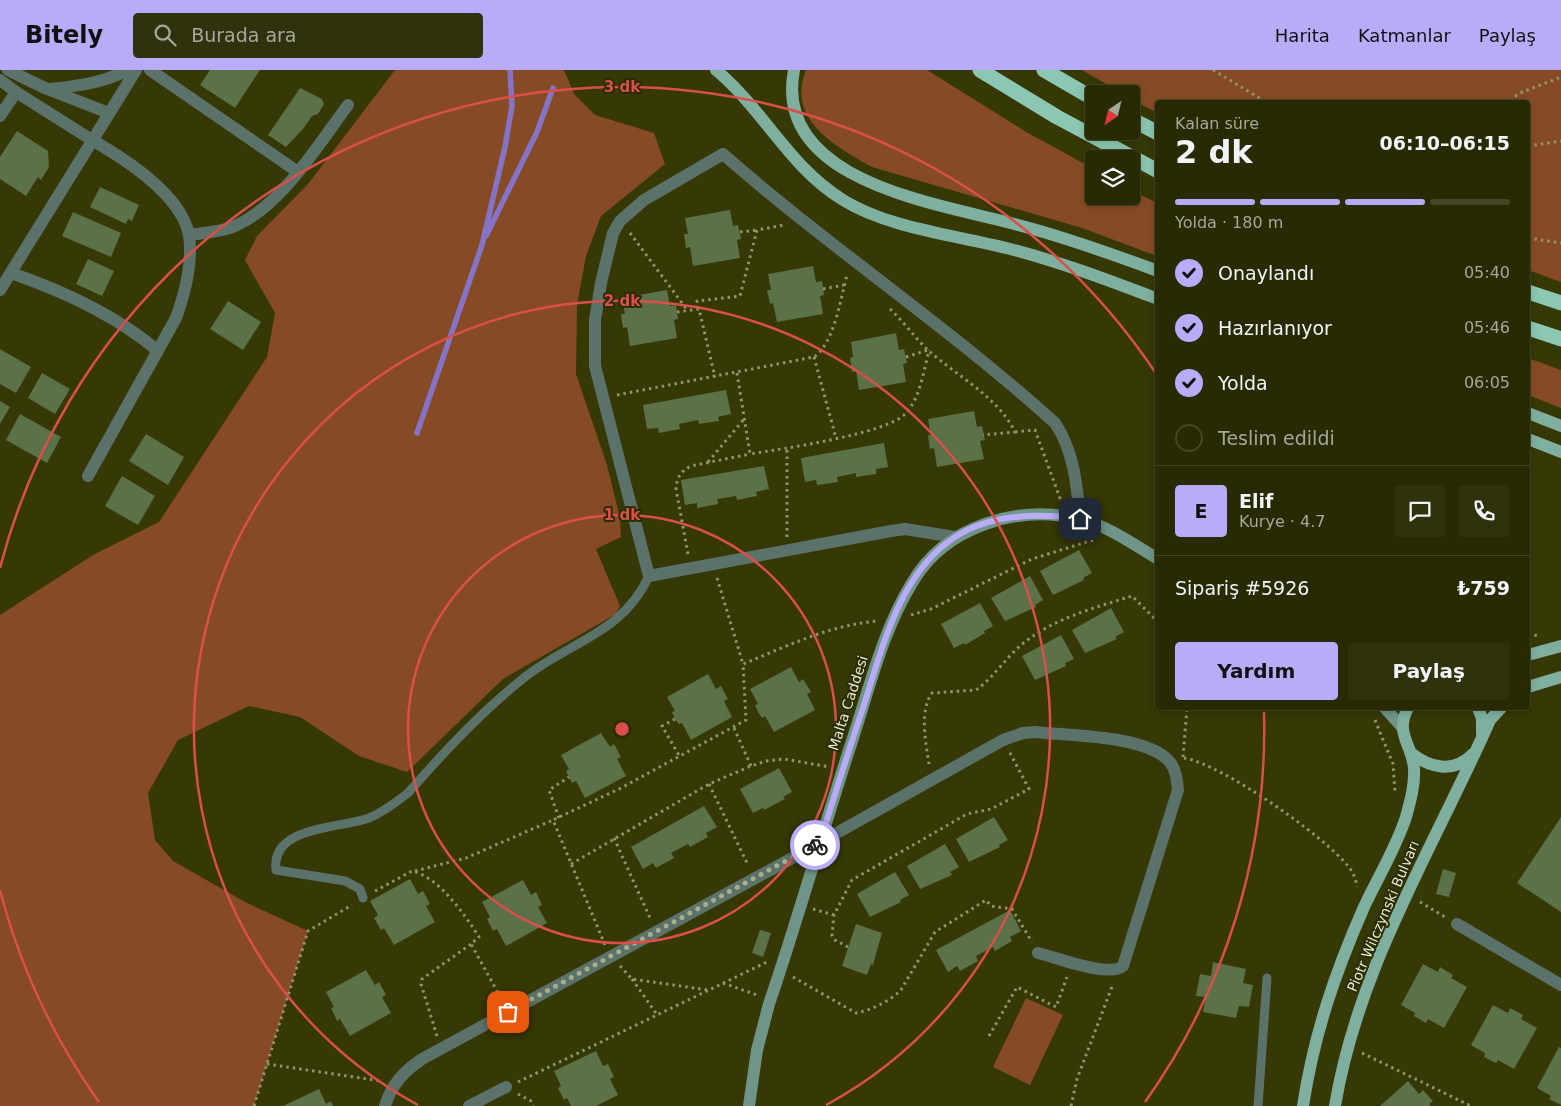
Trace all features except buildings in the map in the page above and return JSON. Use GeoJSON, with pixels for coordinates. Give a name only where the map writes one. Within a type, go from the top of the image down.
{"type":"FeatureCollection","features":[{"type":"Feature","properties":{"kind":"highway"},"geometry":{"type":"LineString","coordinates":[[980,70],[1057,117],[1155,169]]}},
{"type":"Feature","properties":{"kind":"highway"},"geometry":{"type":"LineString","coordinates":[[1044,70],[1085,94]]}},
{"type":"Feature","properties":{"kind":"highway"},"geometry":{"type":"LineString","coordinates":[[1140,124],[1155,131]]}},
{"type":"Feature","properties":{"kind":"highway"},"geometry":{"type":"LineString","coordinates":[[1530,293],[1561,303]]}},
{"type":"Feature","properties":{"kind":"highway"},"geometry":{"type":"LineString","coordinates":[[1530,329],[1561,340]]}},
{"type":"Feature","properties":{"kind":"main road"},"geometry":{"type":"LineString","coordinates":[[716,70],[737,87],[800,166],[819,183],[844,200],[870,213],[909,225],[1047,260],[1155,298]]}},
{"type":"Feature","properties":{"kind":"main road"},"geometry":{"type":"LineString","coordinates":[[794,70],[791,87],[792,102],[798,119],[809,137],[828,157],[852,175],[902,195],[1058,236],[1155,270]]}},
{"type":"Feature","properties":{"kind":"main road"},"geometry":{"type":"LineString","coordinates":[[1530,414],[1561,426]]}},
{"type":"Feature","properties":{"kind":"main road"},"geometry":{"type":"LineString","coordinates":[[1530,440],[1561,452]]}},
{"type":"Feature","properties":{"kind":"main road","name":"Malta Caddesi"},"geometry":{"type":"LineString","coordinates":[[749,1106],[757,1050],[770,1000],[842,769],[894,619],[912,582],[936,553],[955,537],[972,528],[1012,517],[1045,515],[1073,518],[1100,526],[1155,556]]}},
{"type":"Feature","properties":{"kind":"main road"},"geometry":{"type":"LineString","coordinates":[[1530,654],[1561,646]]}},
{"type":"Feature","properties":{"kind":"main road"},"geometry":{"type":"LineString","coordinates":[[1530,686],[1561,677]]}},
{"type":"Feature","properties":{"kind":"main road"},"geometry":{"type":"LineString","coordinates":[[1387,710],[1402,727]]}},
{"type":"Feature","properties":{"kind":"main road"},"geometry":{"type":"LineString","coordinates":[[1402,727],[1407,710]]}},
{"type":"Feature","properties":{"kind":"main road","name":"Piotr Wilczynski Bulvarı"},"geometry":{"type":"LineString","coordinates":[[1410,752],[1420,761],[1433,766],[1447,767],[1460,764],[1471,756],[1479,745],[1483,732],[1482,718],[1479,710]]}},
{"type":"Feature","properties":{"kind":"main road","name":"Piotr Wilczynski Bulvarı"},"geometry":{"type":"LineString","coordinates":[[1335,1106],[1348,1046],[1368,986],[1388,936],[1442,818],[1490,720],[1499,710]]}},
{"type":"Feature","properties":{"kind":"main road","name":"Piotr Wilczynski Bulvarı"},"geometry":{"type":"LineString","coordinates":[[1303,1106],[1317,1033],[1328,994],[1365,906],[1405,819],[1414,782],[1414,766],[1404,740],[1402,727]]}},
{"type":"Feature","properties":{"kind":"street"},"geometry":{"type":"LineString","coordinates":[[8,70],[47,89],[108,113]]}},
{"type":"Feature","properties":{"kind":"street"},"geometry":{"type":"LineString","coordinates":[[47,89],[91,83],[116,76],[128,70]]}},
{"type":"Feature","properties":{"kind":"street"},"geometry":{"type":"LineString","coordinates":[[0,290],[136,70]]}},
{"type":"Feature","properties":{"kind":"street"},"geometry":{"type":"LineString","coordinates":[[150,70],[298,172]]}},
{"type":"Feature","properties":{"kind":"street"},"geometry":{"type":"LineString","coordinates":[[0,80],[16,92],[118,155],[158,187],[178,211],[188,235],[189,257],[183,299],[176,318],[88,476]]}},
{"type":"Feature","properties":{"kind":"street"},"geometry":{"type":"LineString","coordinates":[[0,116],[16,92]]}},
{"type":"Feature","properties":{"kind":"street"},"geometry":{"type":"LineString","coordinates":[[188,235],[230,228],[263,208],[298,172],[348,105]]}},
{"type":"Feature","properties":{"kind":"street"},"geometry":{"type":"LineString","coordinates":[[955,537],[906,530],[892,530],[649,576],[601,397],[595,366],[595,320],[607,254],[613,232],[620,221],[644,200],[723,154],[769,195],[946,334],[1054,423],[1062,434],[1071,461],[1077,489],[1073,518]]}},
{"type":"Feature","properties":{"kind":"street"},"geometry":{"type":"LineString","coordinates":[[11,273],[45,285],[84,304],[140,335],[158,351]]}},
{"type":"Feature","properties":{"kind":"street"},"geometry":{"type":"LineString","coordinates":[[385,1106],[394,1083],[409,1068],[441,1048],[755,879],[1003,740],[1023,733],[1035,732],[1130,741],[1162,755],[1170,762],[1177,780],[1175,802],[1126,961],[1118,970],[1105,970],[1038,953]]}},
{"type":"Feature","properties":{"kind":"street"},"geometry":{"type":"LineString","coordinates":[[1456,924],[1561,985]]}},
{"type":"Feature","properties":{"kind":"street"},"geometry":{"type":"LineString","coordinates":[[469,1106],[506,1087]]}},
{"type":"Feature","properties":{"kind":"lane"},"geometry":{"type":"LineString","coordinates":[[363,898],[360,889],[345,881],[276,870],[275,858],[278,850],[286,840],[300,834],[371,817],[393,805],[408,793],[497,701],[526,677],[554,656],[583,642],[617,620],[632,606],[649,576]]}},
{"type":"Feature","properties":{"kind":"lane"},"geometry":{"type":"LineString","coordinates":[[1258,1106],[1267,978]]}},
{"type":"Feature","properties":{"kind":"path"},"geometry":{"type":"LineString","coordinates":[[1213,70],[1263,100]]}},
{"type":"Feature","properties":{"kind":"path"},"geometry":{"type":"LineString","coordinates":[[1513,100],[1520,93],[1561,77]]}},
{"type":"Feature","properties":{"kind":"path"},"geometry":{"type":"LineString","coordinates":[[1530,146],[1561,141]]}},
{"type":"Feature","properties":{"kind":"path"},"geometry":{"type":"LineString","coordinates":[[620,221],[688,311]]}},
{"type":"Feature","properties":{"kind":"path"},"geometry":{"type":"LineString","coordinates":[[740,232],[788,224]]}},
{"type":"Feature","properties":{"kind":"path"},"geometry":{"type":"LineString","coordinates":[[715,377],[698,301],[740,296],[757,230]]}},
{"type":"Feature","properties":{"kind":"path"},"geometry":{"type":"LineString","coordinates":[[1530,238],[1561,243]]}},
{"type":"Feature","properties":{"kind":"path"},"geometry":{"type":"LineString","coordinates":[[840,268],[854,280]]}},
{"type":"Feature","properties":{"kind":"path"},"geometry":{"type":"LineString","coordinates":[[601,397],[737,373],[814,357],[821,353],[827,342],[847,275]]}},
{"type":"Feature","properties":{"kind":"path"},"geometry":{"type":"LineString","coordinates":[[823,289],[844,285]]}},
{"type":"Feature","properties":{"kind":"path"},"geometry":{"type":"LineString","coordinates":[[887,307],[929,350],[998,408],[1009,421],[1014,432]]}},
{"type":"Feature","properties":{"kind":"path"},"geometry":{"type":"LineString","coordinates":[[677,312],[699,309]]}},
{"type":"Feature","properties":{"kind":"path"},"geometry":{"type":"LineString","coordinates":[[906,356],[929,350]]}},
{"type":"Feature","properties":{"kind":"path"},"geometry":{"type":"LineString","coordinates":[[691,568],[676,489],[677,478],[683,470],[708,462],[836,438],[890,422],[905,414],[916,396],[929,350]]}},
{"type":"Feature","properties":{"kind":"path"},"geometry":{"type":"LineString","coordinates":[[814,357],[836,438]]}},
{"type":"Feature","properties":{"kind":"path"},"geometry":{"type":"LineString","coordinates":[[737,373],[750,454]]}},
{"type":"Feature","properties":{"kind":"path"},"geometry":{"type":"LineString","coordinates":[[708,462],[744,418]]}},
{"type":"Feature","properties":{"kind":"path"},"geometry":{"type":"LineString","coordinates":[[984,435],[1035,430],[1073,518]]}},
{"type":"Feature","properties":{"kind":"path"},"geometry":{"type":"LineString","coordinates":[[787,447],[787,550]]}},
{"type":"Feature","properties":{"kind":"path"},"geometry":{"type":"LineString","coordinates":[[743,664],[836,628],[894,619],[932,609],[1032,559],[1092,540]]}},
{"type":"Feature","properties":{"kind":"path"},"geometry":{"type":"LineString","coordinates":[[254,1106],[308,931],[412,871],[466,858],[559,818],[680,757],[746,720],[743,664],[713,564]]}},
{"type":"Feature","properties":{"kind":"path"},"geometry":{"type":"LineString","coordinates":[[931,780],[926,740],[926,709],[928,699],[932,693],[976,690],[1020,645],[1042,630],[1081,612],[1132,596],[1155,619]]}},
{"type":"Feature","properties":{"kind":"path"},"geometry":{"type":"LineString","coordinates":[[1183,758],[1188,710]]}},
{"type":"Feature","properties":{"kind":"path"},"geometry":{"type":"LineString","coordinates":[[676,719],[662,726],[680,757]]}},
{"type":"Feature","properties":{"kind":"path"},"geometry":{"type":"LineString","coordinates":[[1374,721],[1385,741],[1393,764],[1396,779],[1395,800]]}},
{"type":"Feature","properties":{"kind":"path"},"geometry":{"type":"LineString","coordinates":[[734,728],[752,766]]}},
{"type":"Feature","properties":{"kind":"path"},"geometry":{"type":"LineString","coordinates":[[848,947],[835,940],[832,935],[834,916],[852,880],[967,814],[991,809],[1029,789],[1003,740]]}},
{"type":"Feature","properties":{"kind":"path"},"geometry":{"type":"LineString","coordinates":[[1162,755],[1183,758],[1220,772],[1254,792],[1330,847],[1350,868],[1358,892],[1362,885]]}},
{"type":"Feature","properties":{"kind":"path"},"geometry":{"type":"LineString","coordinates":[[571,864],[709,784],[766,761],[784,759],[842,769]]}},
{"type":"Feature","properties":{"kind":"path"},"geometry":{"type":"LineString","coordinates":[[559,818],[549,790],[569,777]]}},
{"type":"Feature","properties":{"kind":"path"},"geometry":{"type":"LineString","coordinates":[[709,784],[755,879]]}},
{"type":"Feature","properties":{"kind":"path"},"geometry":{"type":"LineString","coordinates":[[553,820],[611,957],[632,979],[658,1016]]}},
{"type":"Feature","properties":{"kind":"path"},"geometry":{"type":"LineString","coordinates":[[614,838],[656,933]]}},
{"type":"Feature","properties":{"kind":"path"},"geometry":{"type":"LineString","coordinates":[[412,871],[418,873],[437,887],[461,910],[480,937],[422,979],[421,984],[441,1048]]}},
{"type":"Feature","properties":{"kind":"path"},"geometry":{"type":"LineString","coordinates":[[780,969],[856,1013],[864,1011],[894,996],[901,990],[934,932],[986,900],[990,906],[1012,909],[1038,953]]}},
{"type":"Feature","properties":{"kind":"path"},"geometry":{"type":"LineString","coordinates":[[1420,902],[1456,924]]}},
{"type":"Feature","properties":{"kind":"path"},"geometry":{"type":"LineString","coordinates":[[801,905],[834,916]]}},
{"type":"Feature","properties":{"kind":"path"},"geometry":{"type":"LineString","coordinates":[[471,944],[508,1012]]}},
{"type":"Feature","properties":{"kind":"path"},"geometry":{"type":"LineString","coordinates":[[506,1087],[658,1016],[708,990],[784,956]]}},
{"type":"Feature","properties":{"kind":"path"},"geometry":{"type":"LineString","coordinates":[[989,1036],[1017,987],[1056,1007],[1072,962]]}},
{"type":"Feature","properties":{"kind":"path"},"geometry":{"type":"LineString","coordinates":[[1071,1106],[1077,1080],[1118,970]]}},
{"type":"Feature","properties":{"kind":"path"},"geometry":{"type":"LineString","coordinates":[[632,979],[708,990]]}},
{"type":"Feature","properties":{"kind":"path"},"geometry":{"type":"LineString","coordinates":[[723,983],[770,1000]]}},
{"type":"Feature","properties":{"kind":"path"},"geometry":{"type":"LineString","coordinates":[[1348,1046],[1399,1073],[1472,1106]]}},
{"type":"Feature","properties":{"kind":"path"},"geometry":{"type":"LineString","coordinates":[[267,1064],[394,1083]]}},
{"type":"Feature","properties":{"kind":"path"},"geometry":{"type":"LineString","coordinates":[[506,1087],[531,1101],[533,1106]]}},
{"type":"Feature","properties":{"kind":"shaded area"},"geometry":{"type":"Polygon","coordinates":[[[395,70],[564,70],[574,94],[595,115],[654,133],[665,164],[601,216],[586,256],[577,305],[576,374],[607,465],[620,518],[621,537],[596,549],[620,606],[616,614],[503,679],[407,772],[359,756],[300,717],[249,706],[178,740],[148,793],[155,840],[173,861],[245,902],[308,931],[254,1106],[0,1106],[0,615],[93,555],[159,522],[267,357],[275,313],[245,260],[257,236],[308,184],[395,70]]]}},
{"type":"Feature","properties":{"kind":"shaded area"},"geometry":{"type":"Polygon","coordinates":[[[806,70],[927,70],[1028,133],[1085,164],[1085,205],[1140,205],[1140,194],[1155,202],[1155,255],[1082,228],[872,167],[843,150],[818,129],[808,117],[803,103],[802,88],[806,70]]]}},
{"type":"Feature","properties":{"kind":"shaded area"},"geometry":{"type":"Polygon","coordinates":[[[1082,70],[1561,70],[1561,282],[1530,271],[1530,100],[1155,100],[1155,112],[1140,104],[1140,85],[1108,85],[1082,70]]]}},
{"type":"Feature","properties":{"kind":"shaded area"},"geometry":{"type":"Polygon","coordinates":[[[1530,359],[1561,370],[1561,408],[1530,396],[1530,359]]]}},
{"type":"Feature","properties":{"kind":"shaded area"},"geometry":{"type":"Polygon","coordinates":[[[1026,998],[1063,1015],[1030,1085],[993,1067],[1026,998]]]}},
{"type":"Feature","properties":{"kind":"waterway"},"geometry":{"type":"LineString","coordinates":[[417,433],[482,245],[505,147],[512,106],[510,70]]}},
{"type":"Feature","properties":{"kind":"waterway"},"geometry":{"type":"LineString","coordinates":[[486,236],[537,132],[553,88]]}},
{"type":"Feature","properties":{"kind":"way so far"},"geometry":{"type":"LineString","coordinates":[[508,1012],[815,845]]}},
{"type":"Feature","properties":{"kind":"route"},"geometry":{"type":"LineString","coordinates":[[815,845],[820,842],[883,646],[912,582],[923,568],[936,553],[955,537],[972,528],[1012,517],[1031,515],[1052,515],[1080,519]]}}]}
